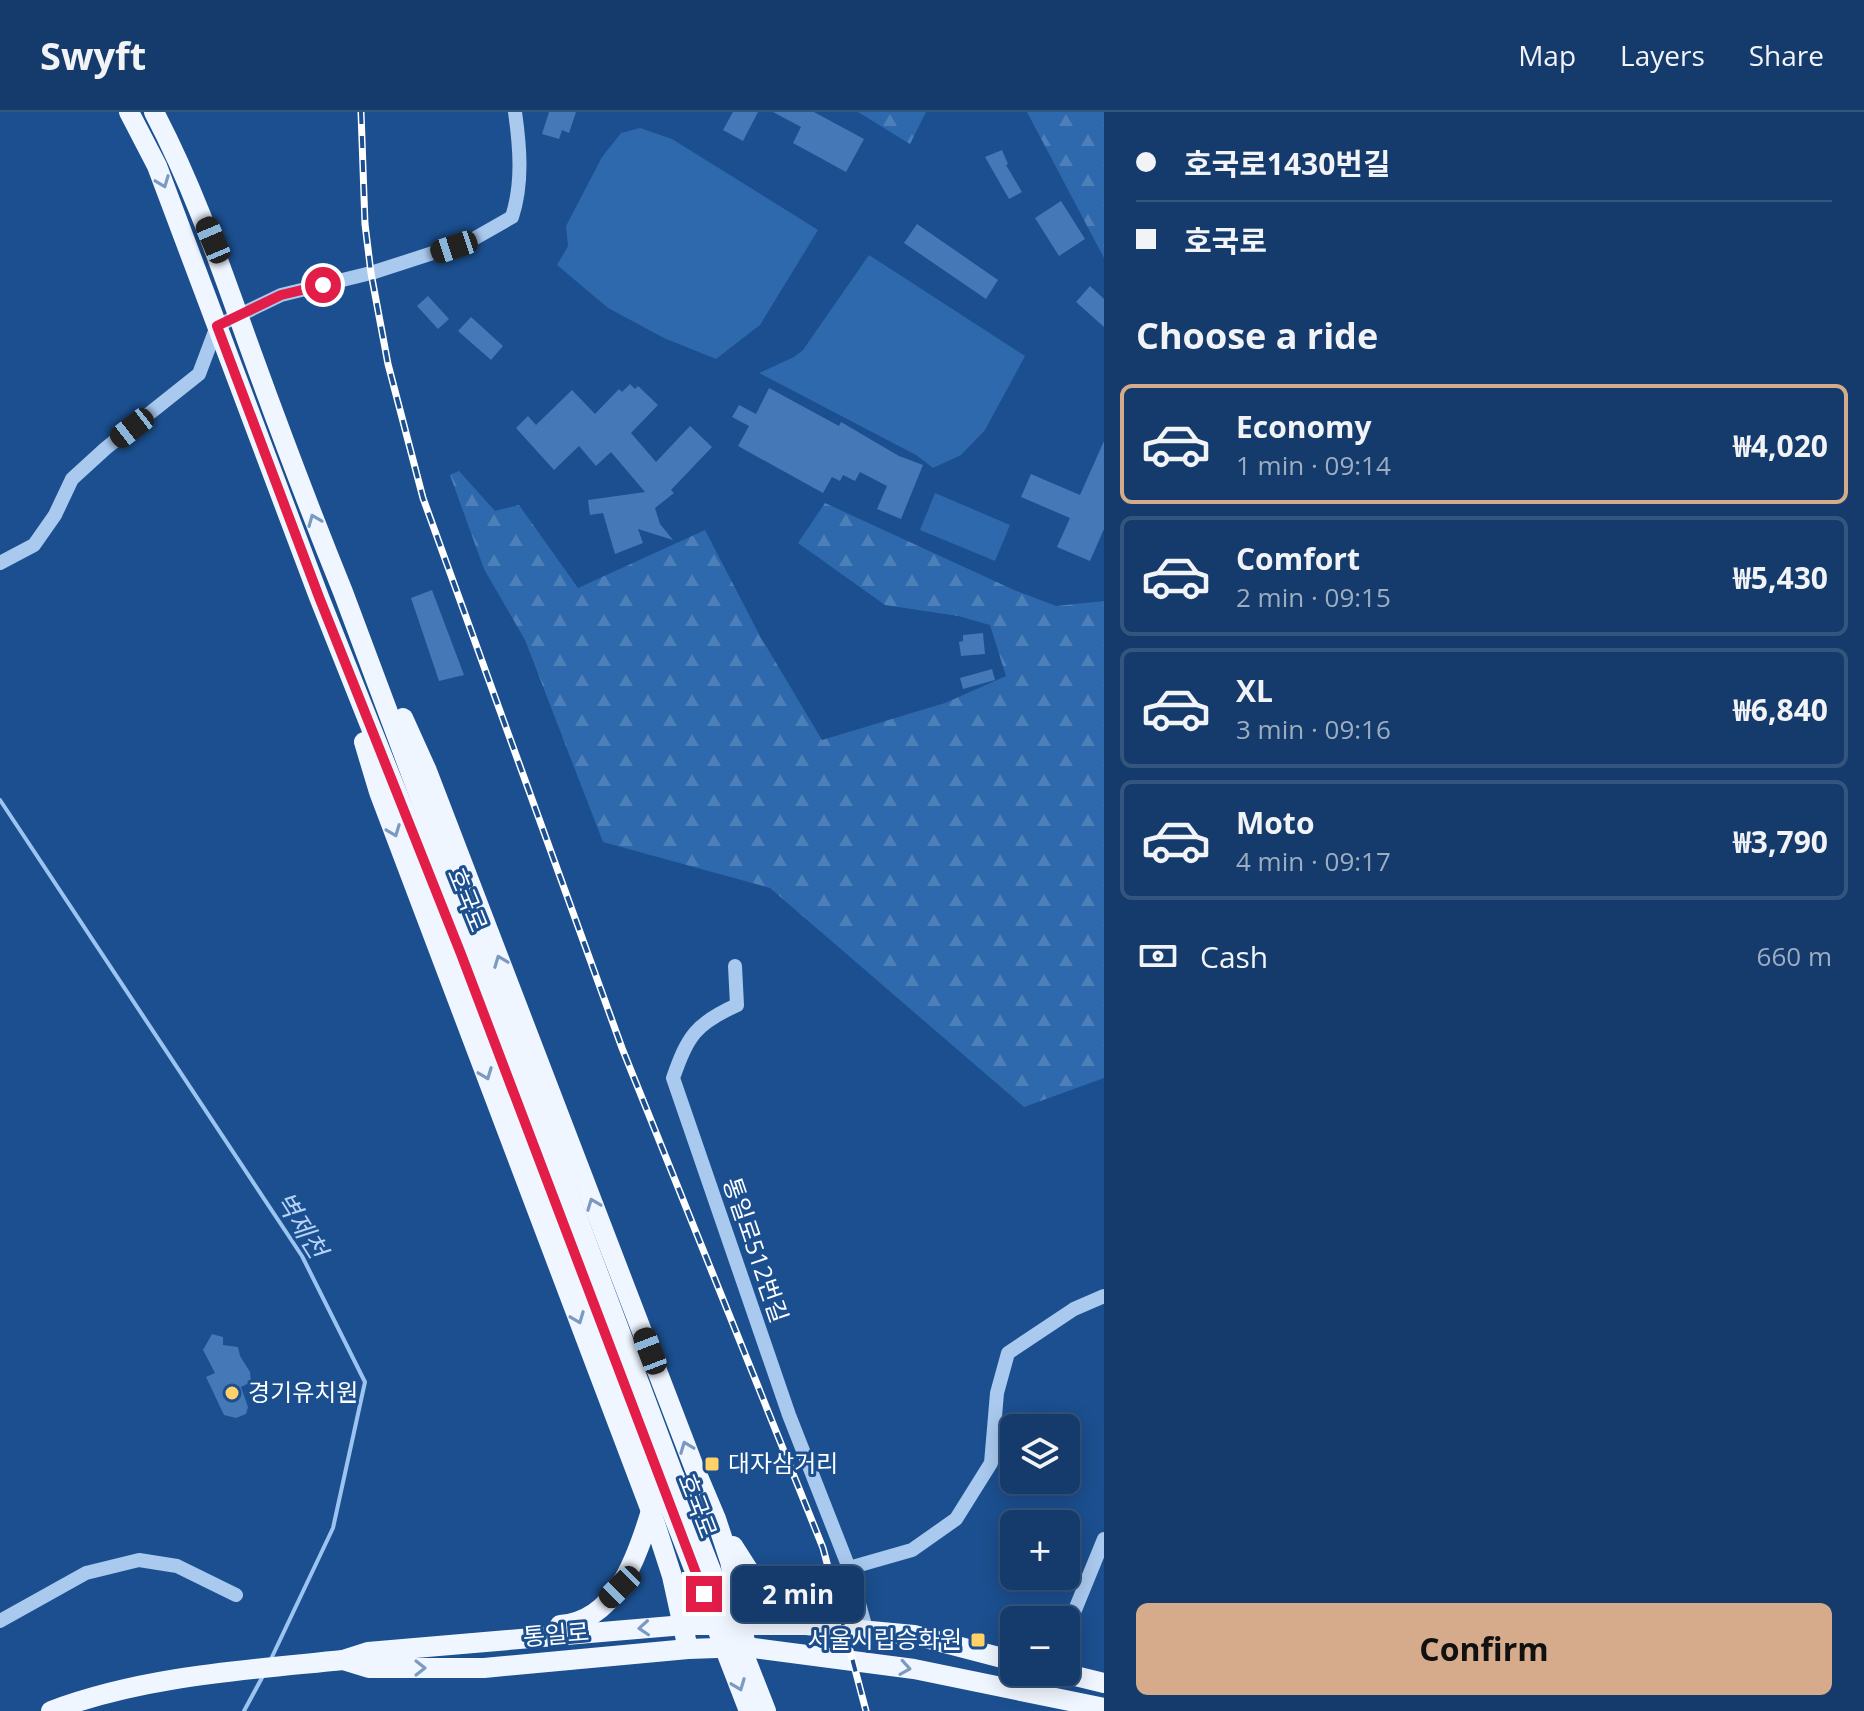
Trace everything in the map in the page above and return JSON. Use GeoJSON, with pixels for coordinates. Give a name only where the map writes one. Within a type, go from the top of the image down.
{"type":"FeatureCollection","features":[{"type":"Feature","properties":{"kind":"main road","name":"호국로"},"geometry":{"type":"LineString","coordinates":[[129,112],[157,166],[319,597],[667,1479],[766,1711]]}},
{"type":"Feature","properties":{"kind":"main road","name":"호국로"},"geometry":{"type":"LineString","coordinates":[[154,112],[178,158],[213,240],[293,467],[343,592],[749,1711]]}},
{"type":"Feature","properties":{"kind":"main road"},"geometry":{"type":"LineString","coordinates":[[343,592],[357,616],[427,771],[716,1519],[730,1561],[746,1647]]}},
{"type":"Feature","properties":{"kind":"main road"},"geometry":{"type":"LineString","coordinates":[[319,597],[379,792],[651,1511],[672,1576],[688,1649]]}},
{"type":"Feature","properties":{"kind":"main road"},"geometry":{"type":"LineString","coordinates":[[651,1511],[682,1573],[698,1573],[714,1565],[716,1519]]}},
{"type":"Feature","properties":{"kind":"main road"},"geometry":{"type":"LineString","coordinates":[[454,1645],[491,1632],[575,1624],[594,1613],[620,1587],[638,1554],[651,1511]]}},
{"type":"Feature","properties":{"kind":"main road"},"geometry":{"type":"LineString","coordinates":[[716,1519],[749,1571],[794,1610],[806,1625]]}},
{"type":"Feature","properties":{"kind":"main road","name":"통일로"},"geometry":{"type":"LineString","coordinates":[[51,1711],[90,1696],[138,1686],[343,1660],[368,1652],[684,1625],[806,1625],[866,1629],[914,1635],[1000,1657]]}},
{"type":"Feature","properties":{"kind":"main road","name":"통일로"},"geometry":{"type":"LineString","coordinates":[[343,1660],[369,1668],[484,1668],[688,1649],[746,1647],[914,1669],[1104,1708]]}},
{"type":"Feature","properties":{"kind":"main road"},"geometry":{"type":"LineString","coordinates":[[1080,1677],[1104,1683]]}},
{"type":"Feature","properties":{"kind":"street"},"geometry":{"type":"LineString","coordinates":[[0,563],[34,545],[55,515],[72,479],[199,374],[217,326],[281,295],[371,273],[470,241],[512,217],[519,188],[520,143],[515,112]]}},
{"type":"Feature","properties":{"kind":"street","name":"통일로512번길"},"geometry":{"type":"LineString","coordinates":[[735,966],[737,1005],[710,1017],[686,1042],[673,1078],[789,1415],[849,1568],[866,1629]]}},
{"type":"Feature","properties":{"kind":"street"},"geometry":{"type":"LineString","coordinates":[[849,1568],[912,1550],[956,1519],[991,1463],[997,1393],[1008,1353],[1074,1309],[1104,1296]]}},
{"type":"Feature","properties":{"kind":"street"},"geometry":{"type":"LineString","coordinates":[[1077,1606],[1104,1539]]}},
{"type":"Feature","properties":{"kind":"street"},"geometry":{"type":"LineString","coordinates":[[0,1621],[86,1573],[139,1560],[177,1566],[236,1595]]}},
{"type":"Feature","properties":{"kind":"street"},"geometry":{"type":"LineString","coordinates":[[1045,1696],[1047,1686]]}},
{"type":"Feature","properties":{"kind":"green space"},"geometry":{"type":"Polygon","coordinates":[[[858,112],[926,112],[910,144],[858,112]]]}},
{"type":"Feature","properties":{"kind":"green space"},"geometry":{"type":"Polygon","coordinates":[[[1027,112],[1104,112],[1104,258],[1027,112]]]}},
{"type":"Feature","properties":{"kind":"green space"},"geometry":{"type":"Polygon","coordinates":[[[640,128],[672,139],[818,230],[760,325],[716,359],[664,338],[608,308],[557,265],[568,246],[566,226],[602,157],[621,133],[640,128]]]}},
{"type":"Feature","properties":{"kind":"green space"},"geometry":{"type":"Polygon","coordinates":[[[869,255],[1025,356],[985,430],[961,455],[933,468],[916,455],[759,373],[803,350],[869,255]]]}},
{"type":"Feature","properties":{"kind":"green space"},"geometry":{"type":"Polygon","coordinates":[[[459,471],[495,511],[519,505],[578,588],[705,530],[760,636],[822,740],[945,703],[1006,676],[990,625],[958,616],[885,605],[798,543],[825,503],[1014,590],[1056,606],[1104,601],[1104,1078],[1024,1107],[770,888],[603,842],[525,640],[484,569],[450,475],[459,471]]]}},
{"type":"Feature","properties":{"kind":"green space"},"geometry":{"type":"Polygon","coordinates":[[[935,493],[1010,525],[995,561],[920,530],[935,493]]]}},
{"type":"Feature","properties":{"kind":"building"},"geometry":{"type":"Polygon","coordinates":[[[549,112],[576,112],[569,133],[562,130],[559,139],[542,134],[549,112]]]}},
{"type":"Feature","properties":{"kind":"building"},"geometry":{"type":"Polygon","coordinates":[[[733,112],[758,112],[743,141],[723,130],[733,112]]]}},
{"type":"Feature","properties":{"kind":"building"},"geometry":{"type":"Polygon","coordinates":[[[773,112],[814,112],[864,139],[846,172],[793,143],[801,127],[773,112]]]}},
{"type":"Feature","properties":{"kind":"building"},"geometry":{"type":"Polygon","coordinates":[[[1002,150],[1006,165],[1022,192],[1009,199],[985,157],[1002,150]]]}},
{"type":"Feature","properties":{"kind":"building"},"geometry":{"type":"Polygon","coordinates":[[[1061,201],[1085,239],[1059,256],[1035,218],[1061,201]]]}},
{"type":"Feature","properties":{"kind":"building"},"geometry":{"type":"Polygon","coordinates":[[[917,224],[998,280],[986,299],[904,243],[917,224]]]}},
{"type":"Feature","properties":{"kind":"building"},"geometry":{"type":"Polygon","coordinates":[[[1090,286],[1104,299],[1104,327],[1076,302],[1090,286]]]}},
{"type":"Feature","properties":{"kind":"building"},"geometry":{"type":"Polygon","coordinates":[[[428,296],[449,319],[438,329],[417,306],[428,296]]]}},
{"type":"Feature","properties":{"kind":"building"},"geometry":{"type":"Polygon","coordinates":[[[471,317],[503,346],[491,360],[458,331],[471,317]]]}},
{"type":"Feature","properties":{"kind":"building"},"geometry":{"type":"Polygon","coordinates":[[[630,384],[635,389],[638,386],[658,405],[631,433],[656,462],[690,426],[712,447],[671,490],[674,493],[655,508],[660,524],[673,540],[638,529],[643,543],[615,554],[603,513],[590,515],[588,500],[645,492],[611,452],[596,466],[579,446],[554,470],[516,428],[528,416],[536,425],[572,390],[595,414],[619,389],[622,392],[630,384]]]}},
{"type":"Feature","properties":{"kind":"building"},"geometry":{"type":"Polygon","coordinates":[[[769,388],[839,426],[841,422],[899,456],[923,465],[901,519],[877,509],[887,486],[860,472],[855,481],[843,475],[840,481],[832,477],[823,493],[738,446],[749,426],[732,417],[739,405],[756,414],[769,388]]]}},
{"type":"Feature","properties":{"kind":"building"},"geometry":{"type":"Polygon","coordinates":[[[1104,441],[1104,529],[1090,561],[1057,547],[1070,518],[1021,497],[1031,474],[1080,495],[1104,441]]]}},
{"type":"Feature","properties":{"kind":"building"},"geometry":{"type":"Polygon","coordinates":[[[432,590],[464,675],[439,681],[411,598],[432,590]]]}},
{"type":"Feature","properties":{"kind":"building"},"geometry":{"type":"Polygon","coordinates":[[[983,633],[985,654],[961,656],[959,642],[963,641],[963,635],[983,633]]]}},
{"type":"Feature","properties":{"kind":"building"},"geometry":{"type":"Polygon","coordinates":[[[992,669],[995,680],[963,689],[960,678],[992,669]]]}},
{"type":"Feature","properties":{"kind":"building"},"geometry":{"type":"Polygon","coordinates":[[[212,1334],[223,1337],[223,1345],[238,1347],[250,1372],[251,1382],[241,1387],[248,1407],[246,1414],[236,1418],[224,1415],[206,1377],[215,1373],[203,1350],[212,1334]]]}},
{"type":"Feature","properties":{"kind":"waterway","name":"벽제천"},"geometry":{"type":"LineString","coordinates":[[0,800],[302,1256],[365,1382],[333,1528],[271,1659]]}},
{"type":"Feature","properties":{"kind":"waterway","name":"벽제천"},"geometry":{"type":"LineString","coordinates":[[244,1711],[264,1674]]}},
{"type":"Feature","properties":{"kind":"railway"},"geometry":{"type":"LineString","coordinates":[[361,112],[365,224],[371,273],[388,364],[423,498],[622,1048],[823,1548],[866,1711]]}},
{"type":"Feature","properties":{"kind":"place","name":"경기유치원"},"geometry":{"type":"Point","coordinates":[232,1393]}},
{"type":"Feature","properties":{"kind":"place","name":"대자삼거리"},"geometry":{"type":"Point","coordinates":[712,1464]}},
{"type":"Feature","properties":{"kind":"place","name":"서울시립승화원"},"geometry":{"type":"Point","coordinates":[978,1640]}},
{"type":"Feature","properties":{"kind":"route"},"geometry":{"type":"LineString","coordinates":[[323,285],[281,295],[217,326],[319,597],[461,954],[704,1594]]}}]}
